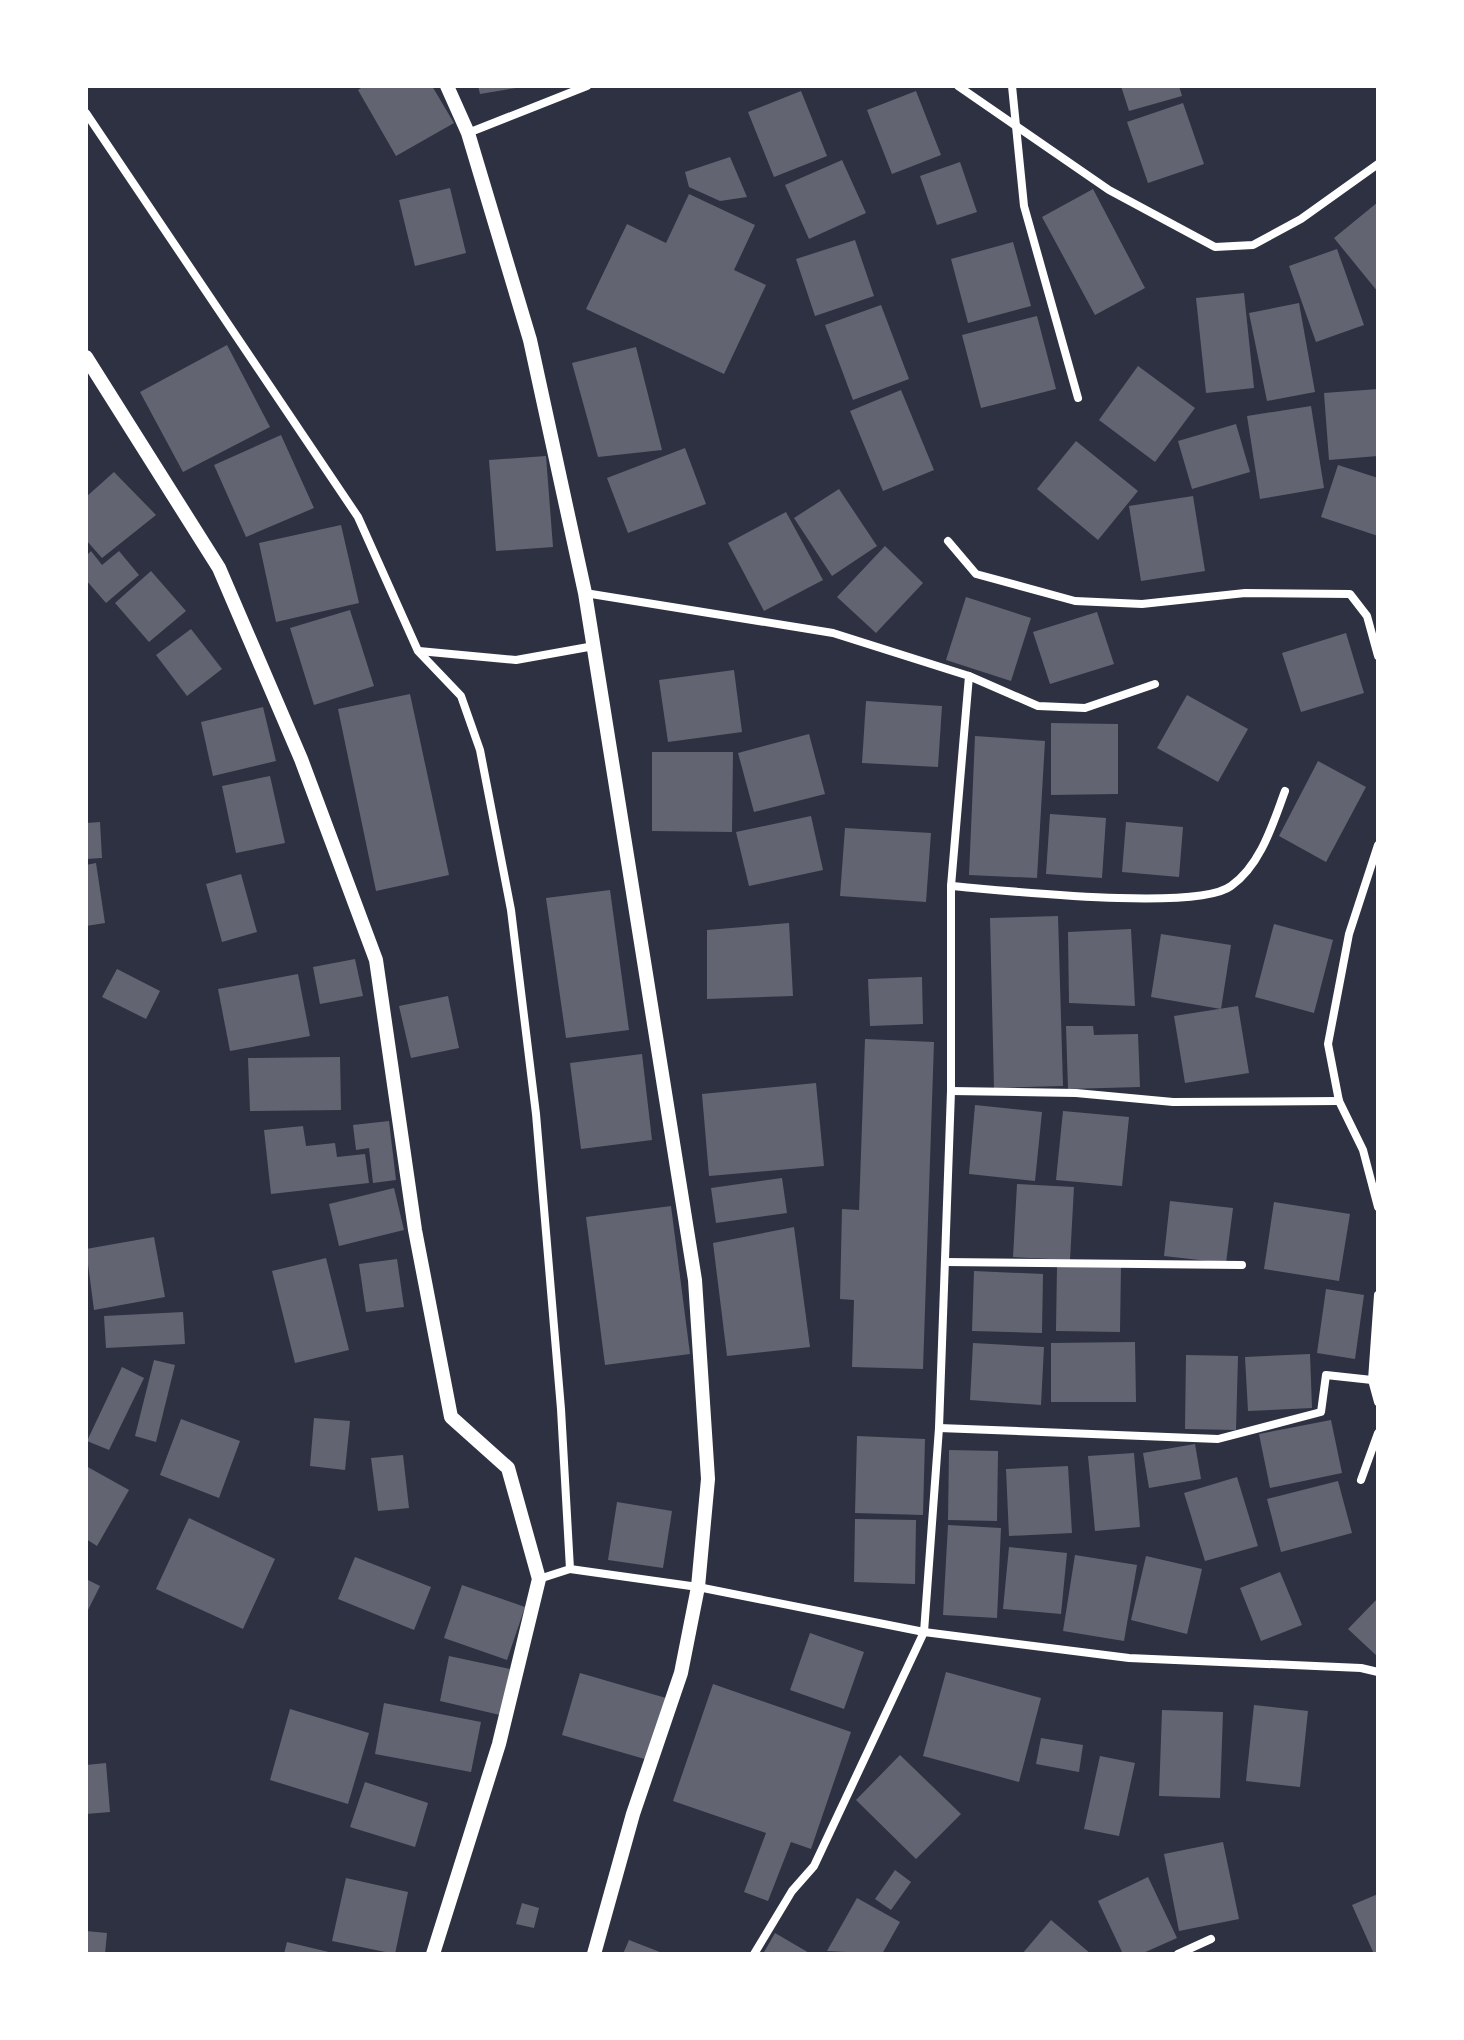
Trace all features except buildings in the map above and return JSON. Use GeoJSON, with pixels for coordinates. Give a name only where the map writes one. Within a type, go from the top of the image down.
{"type":"FeatureCollection","features":[{"type":"Feature","properties":{"kind":"street"},"geometry":{"type":"LineString","coordinates":[[447,86],[468,133],[530,340],[585,593],[695,1280],[708,1479],[698,1587],[681,1673],[633,1814],[594,1954]]}},
{"type":"Feature","properties":{"kind":"street"},"geometry":{"type":"LineString","coordinates":[[468,133],[587,86]]}},
{"type":"Feature","properties":{"kind":"street"},"geometry":{"type":"LineString","coordinates":[[958,86],[1109,190],[1215,247],[1253,245],[1301,219],[1378,164]]}},
{"type":"Feature","properties":{"kind":"street"},"geometry":{"type":"LineString","coordinates":[[1012,86],[1013,124],[1024,206],[1078,398]]}},
{"type":"Feature","properties":{"kind":"street"},"geometry":{"type":"LineString","coordinates":[[86,113],[358,517],[418,651],[461,696],[480,750],[511,910],[536,1114],[561,1409],[570,1569]]}},
{"type":"Feature","properties":{"kind":"street"},"geometry":{"type":"LineString","coordinates":[[86,357],[219,568],[312,787],[376,960],[415,1230],[451,1417],[508,1468],[539,1579],[499,1744],[433,1954]]}},
{"type":"Feature","properties":{"kind":"street"},"geometry":{"type":"LineString","coordinates":[[948,541],[976,574],[1075,601],[1142,604],[1245,593],[1350,594],[1367,616],[1378,656]]}},
{"type":"Feature","properties":{"kind":"street"},"geometry":{"type":"LineString","coordinates":[[585,593],[833,633],[969,676],[1038,706],[1085,708],[1155,684]]}},
{"type":"Feature","properties":{"kind":"street"},"geometry":{"type":"LineString","coordinates":[[418,651],[516,660],[594,646]]}},
{"type":"Feature","properties":{"kind":"street"},"geometry":{"type":"LineString","coordinates":[[754,1954],[792,1891],[814,1866],[924,1632],[939,1428],[951,1091],[951,886],[969,676]]}},
{"type":"Feature","properties":{"kind":"street"},"geometry":{"type":"LineString","coordinates":[[951,886],[1128,898],[1199,896],[1229,888],[1268,838],[1285,791]]}},
{"type":"Feature","properties":{"kind":"street"},"geometry":{"type":"LineString","coordinates":[[1378,845],[1349,934],[1328,1044],[1339,1101],[1363,1150],[1378,1207]]}},
{"type":"Feature","properties":{"kind":"street"},"geometry":{"type":"LineString","coordinates":[[951,1091],[1076,1093],[1173,1102],[1339,1101]]}},
{"type":"Feature","properties":{"kind":"street"},"geometry":{"type":"LineString","coordinates":[[945,1262],[1242,1265]]}},
{"type":"Feature","properties":{"kind":"street"},"geometry":{"type":"LineString","coordinates":[[1378,1295],[1372,1380],[1378,1402]]}},
{"type":"Feature","properties":{"kind":"street"},"geometry":{"type":"LineString","coordinates":[[939,1428],[1218,1439],[1321,1412],[1326,1375],[1372,1380]]}},
{"type":"Feature","properties":{"kind":"street"},"geometry":{"type":"LineString","coordinates":[[1361,1480],[1378,1433]]}},
{"type":"Feature","properties":{"kind":"street"},"geometry":{"type":"LineString","coordinates":[[539,1579],[570,1569],[698,1587],[924,1632],[1129,1658],[1361,1668],[1378,1672]]}},
{"type":"Feature","properties":{"kind":"street"},"geometry":{"type":"LineString","coordinates":[[1178,1954],[1211,1939]]}}]}
